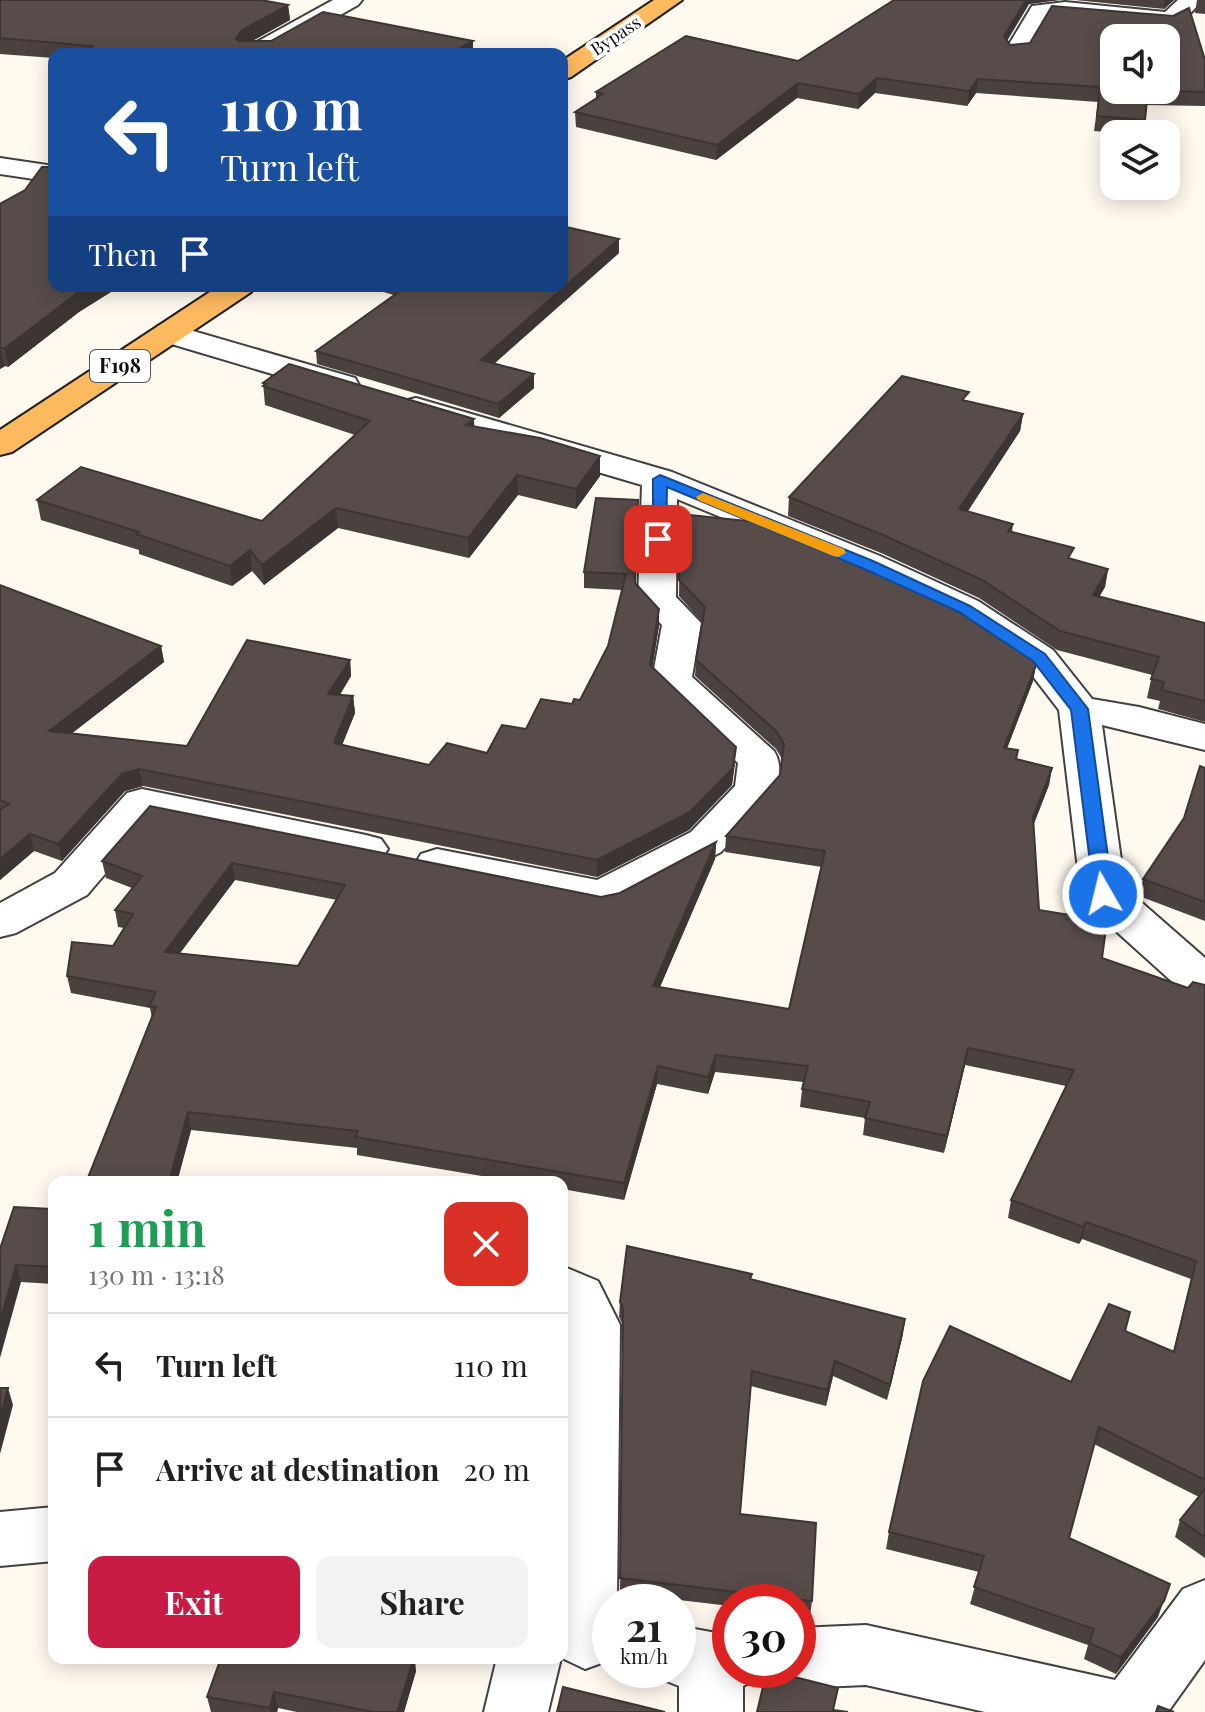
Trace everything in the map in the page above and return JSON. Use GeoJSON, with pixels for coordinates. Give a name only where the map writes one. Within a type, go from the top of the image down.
{"type":"FeatureCollection","features":[{"type":"Feature","properties":{"kind":"main road","name":"Bypass"},"geometry":{"type":"LineString","coordinates":[[568,68],[670,0]]}},
{"type":"Feature","properties":{"kind":"main road","name":"F198"},"geometry":{"type":"LineString","coordinates":[[0,445],[231,292]]}},
{"type":"Feature","properties":{"kind":"street"},"geometry":{"type":"LineString","coordinates":[[264,48],[350,0]]}},
{"type":"Feature","properties":{"kind":"street"},"geometry":{"type":"LineString","coordinates":[[1017,51],[1040,11],[1065,9],[1171,20],[1191,0]]}},
{"type":"Feature","properties":{"kind":"street"},"geometry":{"type":"LineString","coordinates":[[6,172],[48,174]]}},
{"type":"Feature","properties":{"kind":"street"},"geometry":{"type":"LineString","coordinates":[[169,333],[660,479],[867,564],[965,609],[1039,658],[1079,709],[1103,894],[1205,984]]}},
{"type":"Feature","properties":{"kind":"street"},"geometry":{"type":"LineString","coordinates":[[0,922],[71,884],[142,803],[602,896],[706,842],[756,790],[759,760],[672,680],[682,623],[657,600],[660,479]]}},
{"type":"Feature","properties":{"kind":"street"},"geometry":{"type":"LineString","coordinates":[[1079,709],[1139,719],[1205,737]]}},
{"type":"Feature","properties":{"kind":"street"},"geometry":{"type":"LineString","coordinates":[[568,1291],[579,1297],[592,1325],[591,1492],[572,1643]]}},
{"type":"Feature","properties":{"kind":"street"},"geometry":{"type":"LineString","coordinates":[[0,1539],[48,1535]]}},
{"type":"Feature","properties":{"kind":"street"},"geometry":{"type":"LineString","coordinates":[[1130,1712],[1205,1609]]}},
{"type":"Feature","properties":{"kind":"street"},"geometry":{"type":"LineString","coordinates":[[816,1657],[866,1655],[1119,1712]]}},
{"type":"Feature","properties":{"kind":"street"},"geometry":{"type":"LineString","coordinates":[[516,1712],[555,1664]]}},
{"type":"Feature","properties":{"kind":"building"},"geometry":{"type":"Polygon","coordinates":[[[0,0],[261,0],[288,5],[241,31],[236,39],[239,41],[271,41],[323,12],[473,41],[460,48],[91,48],[0,38],[0,0]]]}},
{"type":"Feature","properties":{"kind":"building"},"geometry":{"type":"Polygon","coordinates":[[[894,0],[1026,0],[1004,36],[1010,45],[1030,43],[1052,6],[1173,16],[1189,8],[1205,60],[1205,92],[1180,91],[1180,24],[1100,24],[1100,87],[978,79],[969,91],[877,78],[859,94],[798,83],[717,145],[575,112],[603,94],[596,92],[686,36],[798,61],[894,0]]]}},
{"type":"Feature","properties":{"kind":"building"},"geometry":{"type":"Polygon","coordinates":[[[1100,87],[1100,104],[1147,104],[1145,120],[1097,116],[1100,87]]]}},
{"type":"Feature","properties":{"kind":"building"},"geometry":{"type":"Polygon","coordinates":[[[42,167],[48,167],[48,292],[79,292],[5,348],[0,348],[0,204],[25,190],[42,167]]]}},
{"type":"Feature","properties":{"kind":"building"},"geometry":{"type":"Polygon","coordinates":[[[568,227],[619,239],[568,284],[568,227]]]}},
{"type":"Feature","properties":{"kind":"building"},"geometry":{"type":"Polygon","coordinates":[[[399,292],[559,292],[481,360],[534,374],[498,404],[316,351],[399,292]]]}},
{"type":"Feature","properties":{"kind":"building"},"geometry":{"type":"Polygon","coordinates":[[[289,364],[474,419],[466,425],[540,438],[600,456],[576,489],[517,475],[468,538],[336,508],[262,565],[250,550],[230,566],[136,534],[139,532],[37,500],[81,467],[262,521],[370,421],[263,386],[289,364]]]}},
{"type":"Feature","properties":{"kind":"building"},"geometry":{"type":"Polygon","coordinates":[[[902,376],[969,392],[962,400],[1023,414],[959,509],[1013,524],[1008,531],[1074,548],[1068,558],[1108,569],[1093,595],[1205,623],[1205,701],[1162,690],[1164,682],[1151,679],[1159,657],[1060,631],[982,580],[789,497],[902,376]]]}},
{"type":"Feature","properties":{"kind":"building"},"geometry":{"type":"Polygon","coordinates":[[[596,498],[638,500],[635,583],[659,609],[650,665],[736,747],[733,768],[690,812],[597,860],[139,769],[122,774],[58,844],[30,834],[0,859],[0,810],[9,804],[0,800],[0,585],[161,646],[49,731],[187,746],[247,640],[350,660],[328,694],[353,696],[334,743],[429,765],[447,743],[487,753],[502,725],[526,729],[541,699],[572,704],[574,699],[580,700],[608,646],[626,574],[584,572],[596,498]]]}},
{"type":"Feature","properties":{"kind":"building"},"geometry":{"type":"Polygon","coordinates":[[[680,514],[767,523],[953,604],[1026,652],[1036,665],[1004,748],[1018,750],[1016,759],[1052,768],[1033,817],[1039,910],[1107,921],[1102,958],[1188,988],[1193,982],[1205,985],[1205,1480],[1099,1427],[1069,1538],[1170,1584],[1164,1601],[1121,1657],[1089,1643],[1094,1629],[974,1587],[984,1556],[889,1532],[923,1381],[950,1326],[1071,1382],[1109,1304],[1130,1312],[1125,1331],[1174,1352],[1196,1261],[1086,1222],[1083,1227],[1011,1200],[1074,1070],[968,1048],[947,1136],[865,1118],[870,1102],[802,1089],[808,1066],[716,1055],[708,1077],[658,1066],[624,1183],[355,1137],[358,1131],[188,1112],[171,1176],[89,1176],[156,1007],[149,1006],[156,992],[67,976],[72,942],[113,946],[133,914],[115,910],[142,876],[102,861],[150,806],[601,897],[620,893],[716,842],[653,986],[789,1009],[825,851],[726,836],[780,775],[784,744],[777,732],[696,660],[705,607],[679,580],[680,514]],[[232,863],[165,952],[298,966],[345,885],[232,863]]]}},
{"type":"Feature","properties":{"kind":"building"},"geometry":{"type":"Polygon","coordinates":[[[1200,766],[1205,768],[1205,902],[1143,879],[1184,818],[1200,766]]]}},
{"type":"Feature","properties":{"kind":"building"},"geometry":{"type":"Polygon","coordinates":[[[14,1207],[48,1209],[48,1267],[16,1265],[0,1322],[0,1249],[14,1207]]]}},
{"type":"Feature","properties":{"kind":"building"},"geometry":{"type":"Polygon","coordinates":[[[627,1246],[752,1274],[750,1279],[905,1319],[890,1385],[835,1361],[827,1390],[752,1371],[740,1514],[816,1523],[813,1584],[712,1584],[712,1589],[696,1587],[696,1584],[620,1578],[623,1309],[620,1302],[627,1246]]]}},
{"type":"Feature","properties":{"kind":"building"},"geometry":{"type":"Polygon","coordinates":[[[0,1388],[8,1388],[0,1417],[0,1388]]]}},
{"type":"Feature","properties":{"kind":"building"},"geometry":{"type":"Polygon","coordinates":[[[1205,1489],[1205,1537],[1180,1520],[1205,1489]]]}},
{"type":"Feature","properties":{"kind":"building"},"geometry":{"type":"Polygon","coordinates":[[[219,1664],[412,1664],[397,1712],[373,1712],[274,1692],[270,1708],[207,1697],[219,1664]]]}},
{"type":"Feature","properties":{"kind":"building"},"geometry":{"type":"Polygon","coordinates":[[[816,1682],[838,1688],[833,1710],[848,1712],[757,1712],[763,1688],[816,1688],[816,1682]]]}},
{"type":"Feature","properties":{"kind":"building"},"geometry":{"type":"Polygon","coordinates":[[[563,1687],[665,1712],[557,1712],[563,1687]]]}},
{"type":"Feature","properties":{"kind":"building"},"geometry":{"type":"Polygon","coordinates":[[[1158,1706],[1174,1712],[1156,1712],[1158,1706]]]}},
{"type":"Feature","properties":{"kind":"slow traffic"},"geometry":{"type":"LineString","coordinates":[[703,497],[838,553]]}},
{"type":"Feature","properties":{"kind":"route"},"geometry":{"type":"LineString","coordinates":[[658,539],[660,479],[867,564],[965,609],[1039,658],[1079,709],[1103,894]]}}]}
